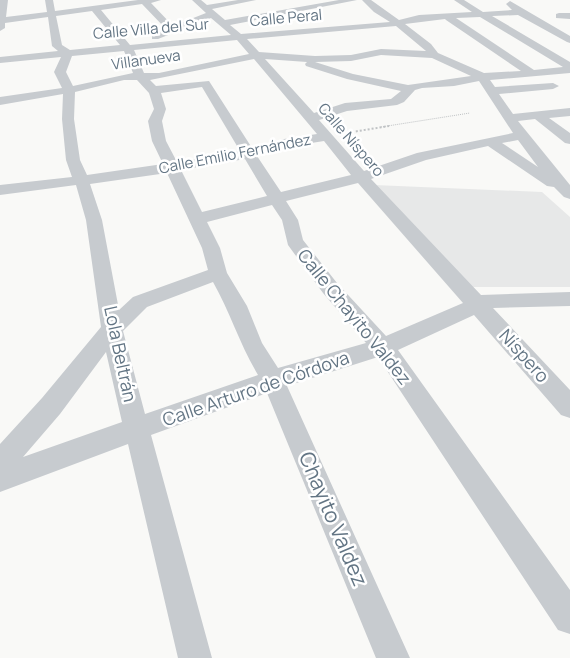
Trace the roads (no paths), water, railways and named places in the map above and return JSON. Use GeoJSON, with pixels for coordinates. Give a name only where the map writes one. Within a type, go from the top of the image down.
{"type":"FeatureCollection","features":[{"type":"Feature","properties":{"kind":"street"},"geometry":{"type":"LineString","coordinates":[[4,0],[0,23],[96,9],[107,4],[157,0]]}},
{"type":"Feature","properties":{"kind":"street"},"geometry":{"type":"LineString","coordinates":[[49,0],[57,46],[66,52]]}},
{"type":"Feature","properties":{"kind":"street"},"geometry":{"type":"LineString","coordinates":[[126,47],[172,31],[210,11],[252,0]]}},
{"type":"Feature","properties":{"kind":"street"},"geometry":{"type":"LineString","coordinates":[[317,0],[364,26]]}},
{"type":"Feature","properties":{"kind":"street"},"geometry":{"type":"LineString","coordinates":[[210,11],[327,5],[353,0]]}},
{"type":"Feature","properties":{"kind":"street"},"geometry":{"type":"LineString","coordinates":[[366,0],[428,46],[434,55]]}},
{"type":"Feature","properties":{"kind":"street"},"geometry":{"type":"LineString","coordinates":[[458,0],[570,68]]}},
{"type":"Feature","properties":{"kind":"street"},"geometry":{"type":"LineString","coordinates":[[504,0],[520,12],[569,39]]}},
{"type":"Feature","properties":{"kind":"street"},"geometry":{"type":"LineString","coordinates":[[143,1],[163,19],[172,31]]}},
{"type":"Feature","properties":{"kind":"street"},"geometry":{"type":"LineString","coordinates":[[96,9],[126,47],[140,76],[154,90],[160,109],[155,121],[156,128],[172,167],[211,248],[218,273],[237,306],[252,346],[273,380]]}},
{"type":"Feature","properties":{"kind":"street","name":"Calle Níspero"},"geometry":{"type":"LineString","coordinates":[[210,11],[257,55],[361,177],[478,306]]}},
{"type":"Feature","properties":{"kind":"street","name":"Calle Peral"},"geometry":{"type":"LineString","coordinates":[[239,37],[364,26],[385,26],[419,18],[449,18],[520,12]]}},
{"type":"Feature","properties":{"kind":"street"},"geometry":{"type":"LineString","coordinates":[[559,16],[570,16]]}},
{"type":"Feature","properties":{"kind":"street"},"geometry":{"type":"LineString","coordinates":[[449,18],[532,73]]}},
{"type":"Feature","properties":{"kind":"street","name":"Calle Villa del Sur"},"geometry":{"type":"LineString","coordinates":[[0,60],[66,52],[239,37]]}},
{"type":"Feature","properties":{"kind":"street","name":"Lola Beltrán"},"geometry":{"type":"LineString","coordinates":[[66,52],[67,59],[60,68],[53,83],[70,103],[68,119],[70,145],[79,180],[89,199],[112,328],[136,430],[195,658]]}},
{"type":"Feature","properties":{"kind":"street"},"geometry":{"type":"LineString","coordinates":[[293,58],[351,58],[376,52],[434,55],[482,77],[521,135],[567,191]]}},
{"type":"Feature","properties":{"kind":"street","name":"Villanueva"},"geometry":{"type":"LineString","coordinates":[[53,83],[159,76],[257,55],[293,58]]}},
{"type":"Feature","properties":{"kind":"street"},"geometry":{"type":"LineString","coordinates":[[416,55],[452,63]]}},
{"type":"Feature","properties":{"kind":"street"},"geometry":{"type":"LineString","coordinates":[[293,58],[351,77],[410,89],[474,80],[482,77],[570,68]]}},
{"type":"Feature","properties":{"kind":"street"},"geometry":{"type":"LineString","coordinates":[[0,95],[53,83]]}},
{"type":"Feature","properties":{"kind":"street"},"geometry":{"type":"LineString","coordinates":[[0,95],[53,83]]}},
{"type":"Feature","properties":{"kind":"street","name":"Calle Chayito Valdez"},"geometry":{"type":"LineString","coordinates":[[154,90],[205,83],[290,220],[294,241],[330,288],[383,347],[570,618]]}},
{"type":"Feature","properties":{"kind":"street"},"geometry":{"type":"LineString","coordinates":[[492,91],[570,84]]}},
{"type":"Feature","properties":{"kind":"street"},"geometry":{"type":"LineString","coordinates":[[311,118],[345,108],[393,102],[410,89]]}},
{"type":"Feature","properties":{"kind":"street"},"geometry":{"type":"LineString","coordinates":[[510,118],[570,112]]}},
{"type":"Feature","properties":{"kind":"street"},"geometry":{"type":"LineString","coordinates":[[537,115],[570,140]]}},
{"type":"Feature","properties":{"kind":"street"},"geometry":{"type":"LineString","coordinates":[[196,219],[361,177],[397,163],[521,135]]}},
{"type":"Feature","properties":{"kind":"street","name":"Calle Emilio Fernández"},"geometry":{"type":"LineString","coordinates":[[0,190],[172,167],[248,154],[284,143],[326,137]]}},
{"type":"Feature","properties":{"kind":"street"},"geometry":{"type":"LineString","coordinates":[[490,141],[531,170],[567,191]]}},
{"type":"Feature","properties":{"kind":"street"},"geometry":{"type":"LineString","coordinates":[[0,462],[51,406],[112,328],[140,302],[218,273]]}},
{"type":"Feature","properties":{"kind":"street","name":"Calle Arturo de Córdova"},"geometry":{"type":"LineString","coordinates":[[0,478],[273,380],[383,347],[478,306],[487,300],[570,299]]}},
{"type":"Feature","properties":{"kind":"street","name":"Níspero"},"geometry":{"type":"LineString","coordinates":[[478,306],[570,407]]}},
{"type":"Feature","properties":{"kind":"street","name":"Chayito Valdez"},"geometry":{"type":"LineString","coordinates":[[273,380],[393,658]]}}]}
